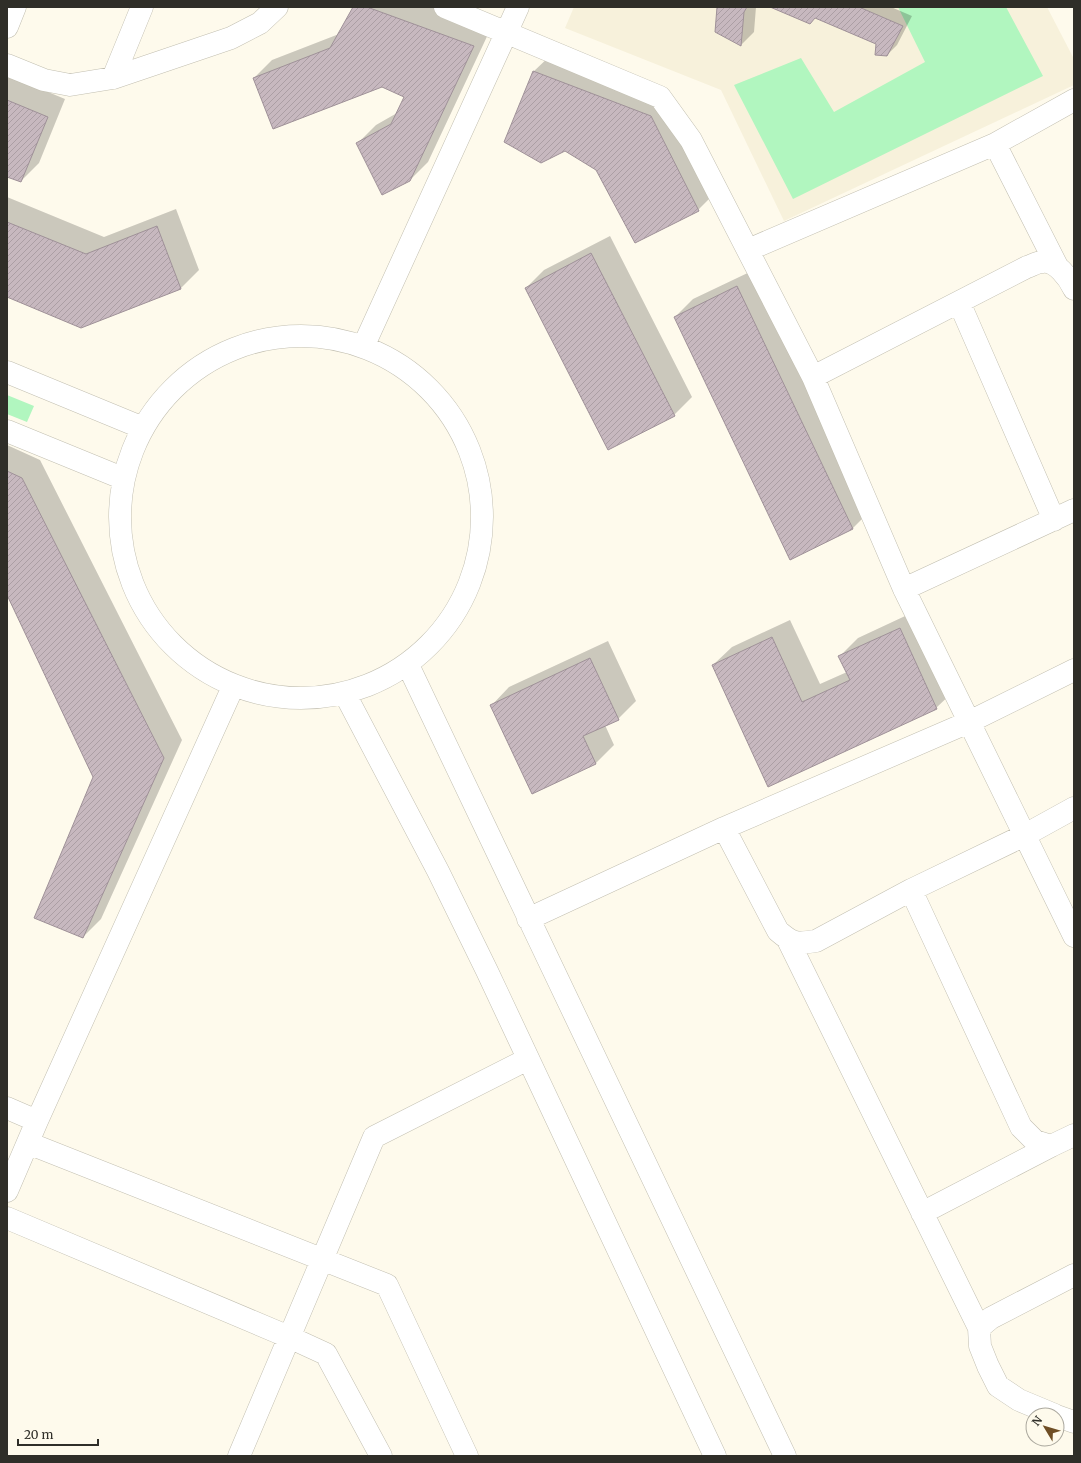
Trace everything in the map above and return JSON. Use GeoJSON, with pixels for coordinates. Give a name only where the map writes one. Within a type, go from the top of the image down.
{"type":"FeatureCollection","features":[{"type":"Feature","properties":{"kind":"street"},"geometry":{"type":"LineString","coordinates":[[7,27],[15,7]]}},
{"type":"Feature","properties":{"kind":"street"},"geometry":{"type":"LineString","coordinates":[[113,78],[142,7]]}},
{"type":"Feature","properties":{"kind":"street"},"geometry":{"type":"LineString","coordinates":[[7,65],[44,80],[70,86],[113,78],[231,38],[260,23],[278,7]]}},
{"type":"Feature","properties":{"kind":"street"},"geometry":{"type":"LineString","coordinates":[[445,7],[660,97],[691,140],[814,377],[904,589],[1074,934]]}},
{"type":"Feature","properties":{"kind":"street"},"geometry":{"type":"LineString","coordinates":[[364,345],[518,7]]}},
{"type":"Feature","properties":{"kind":"street"},"geometry":{"type":"LineString","coordinates":[[748,250],[995,144],[1074,100]]}},
{"type":"Feature","properties":{"kind":"street"},"geometry":{"type":"LineString","coordinates":[[995,144],[1057,266],[1069,279],[1074,289]]}},
{"type":"Feature","properties":{"kind":"street"},"geometry":{"type":"LineString","coordinates":[[814,377],[1027,267],[1043,261],[1057,266]]}},
{"type":"Feature","properties":{"kind":"street"},"geometry":{"type":"LineString","coordinates":[[959,302],[1054,520]]}},
{"type":"Feature","properties":{"kind":"street"},"geometry":{"type":"LineString","coordinates":[[303,335],[317,335],[364,345],[415,374],[454,416],[478,470],[484,527],[471,584],[441,634],[408,665],[370,686],[344,694],[286,699],[232,689],[186,659],[149,619],[127,571],[119,517],[122,478],[143,428],[181,379],[222,352],[268,337],[303,335]]}},
{"type":"Feature","properties":{"kind":"street"},"geometry":{"type":"LineString","coordinates":[[7,372],[143,428]]}},
{"type":"Feature","properties":{"kind":"street"},"geometry":{"type":"LineString","coordinates":[[7,431],[122,478]]}},
{"type":"Feature","properties":{"kind":"street"},"geometry":{"type":"LineString","coordinates":[[904,589],[1074,510]]}},
{"type":"Feature","properties":{"kind":"street"},"geometry":{"type":"LineString","coordinates":[[408,665],[785,1456]]}},
{"type":"Feature","properties":{"kind":"street"},"geometry":{"type":"LineString","coordinates":[[528,919],[724,828],[969,722],[1074,670]]}},
{"type":"Feature","properties":{"kind":"street"},"geometry":{"type":"LineString","coordinates":[[7,1191],[37,1121],[232,689]]}},
{"type":"Feature","properties":{"kind":"street"},"geometry":{"type":"LineString","coordinates":[[344,694],[438,871],[715,1456]]}},
{"type":"Feature","properties":{"kind":"street"},"geometry":{"type":"LineString","coordinates":[[788,940],[799,944],[816,941],[911,890],[1025,835],[1074,808]]}},
{"type":"Feature","properties":{"kind":"street"},"geometry":{"type":"LineString","coordinates":[[724,828],[778,931],[788,940],[979,1328],[980,1346],[998,1386],[1019,1400],[1036,1407]]}},
{"type":"Feature","properties":{"kind":"street"},"geometry":{"type":"LineString","coordinates":[[911,890],[1021,1127],[1035,1141],[1051,1146]]}},
{"type":"Feature","properties":{"kind":"street"},"geometry":{"type":"LineString","coordinates":[[239,1456],[374,1137],[528,1059]]}},
{"type":"Feature","properties":{"kind":"street"},"geometry":{"type":"LineString","coordinates":[[7,1108],[37,1121]]}},
{"type":"Feature","properties":{"kind":"street"},"geometry":{"type":"LineString","coordinates":[[922,1213],[1074,1135]]}},
{"type":"Feature","properties":{"kind":"street"},"geometry":{"type":"LineString","coordinates":[[28,1143],[387,1285],[467,1456]]}},
{"type":"Feature","properties":{"kind":"street"},"geometry":{"type":"LineString","coordinates":[[7,1218],[326,1354],[380,1456]]}},
{"type":"Feature","properties":{"kind":"street"},"geometry":{"type":"LineString","coordinates":[[979,1328],[991,1318],[1074,1275]]}},
{"type":"Feature","properties":{"kind":"shaded area"},"geometry":{"type":"Polygon","coordinates":[[[574,7],[1047,7],[1074,59],[1074,85],[784,221],[721,90],[565,28],[574,7]]]}},
{"type":"Feature","properties":{"kind":"green space"},"geometry":{"type":"Polygon","coordinates":[[[898,7],[1006,7],[1043,76],[793,199],[734,85],[801,58],[834,112],[925,62],[898,7]]]}},
{"type":"Feature","properties":{"kind":"green space"},"geometry":{"type":"Polygon","coordinates":[[[7,395],[34,406],[27,422],[7,414],[7,395]]]}},
{"type":"Feature","properties":{"kind":"building"},"geometry":{"type":"Polygon","coordinates":[[[353,7],[367,7],[474,46],[410,181],[382,195],[356,143],[391,124],[404,97],[382,87],[273,129],[253,78],[330,48],[353,7]]]}},
{"type":"Feature","properties":{"kind":"building"},"geometry":{"type":"Polygon","coordinates":[[[717,7],[747,7],[744,12],[741,46],[715,32],[717,7]]]}},
{"type":"Feature","properties":{"kind":"building"},"geometry":{"type":"Polygon","coordinates":[[[770,7],[859,7],[903,26],[887,56],[875,55],[876,44],[815,18],[810,24],[770,7]]]}},
{"type":"Feature","properties":{"kind":"building"},"geometry":{"type":"Polygon","coordinates":[[[533,71],[651,116],[699,211],[635,243],[596,170],[565,151],[541,163],[504,142],[533,71]]]}},
{"type":"Feature","properties":{"kind":"building"},"geometry":{"type":"Polygon","coordinates":[[[7,100],[48,117],[21,182],[7,177],[7,100]]]}},
{"type":"Feature","properties":{"kind":"building"},"geometry":{"type":"Polygon","coordinates":[[[7,222],[86,254],[157,226],[181,289],[81,328],[7,297],[7,222]]]}},
{"type":"Feature","properties":{"kind":"building"},"geometry":{"type":"Polygon","coordinates":[[[591,253],[675,416],[608,450],[525,288],[591,253]]]}},
{"type":"Feature","properties":{"kind":"building"},"geometry":{"type":"Polygon","coordinates":[[[737,286],[853,529],[790,560],[674,317],[737,286]]]}},
{"type":"Feature","properties":{"kind":"building"},"geometry":{"type":"Polygon","coordinates":[[[7,471],[22,478],[164,758],[83,938],[34,918],[93,777],[7,595],[7,471]]]}},
{"type":"Feature","properties":{"kind":"building"},"geometry":{"type":"Polygon","coordinates":[[[900,628],[937,709],[768,787],[712,665],[772,637],[802,702],[850,680],[838,656],[900,628]]]}},
{"type":"Feature","properties":{"kind":"building"},"geometry":{"type":"Polygon","coordinates":[[[590,658],[619,720],[583,736],[596,764],[532,794],[490,705],[590,658]]]}}]}
